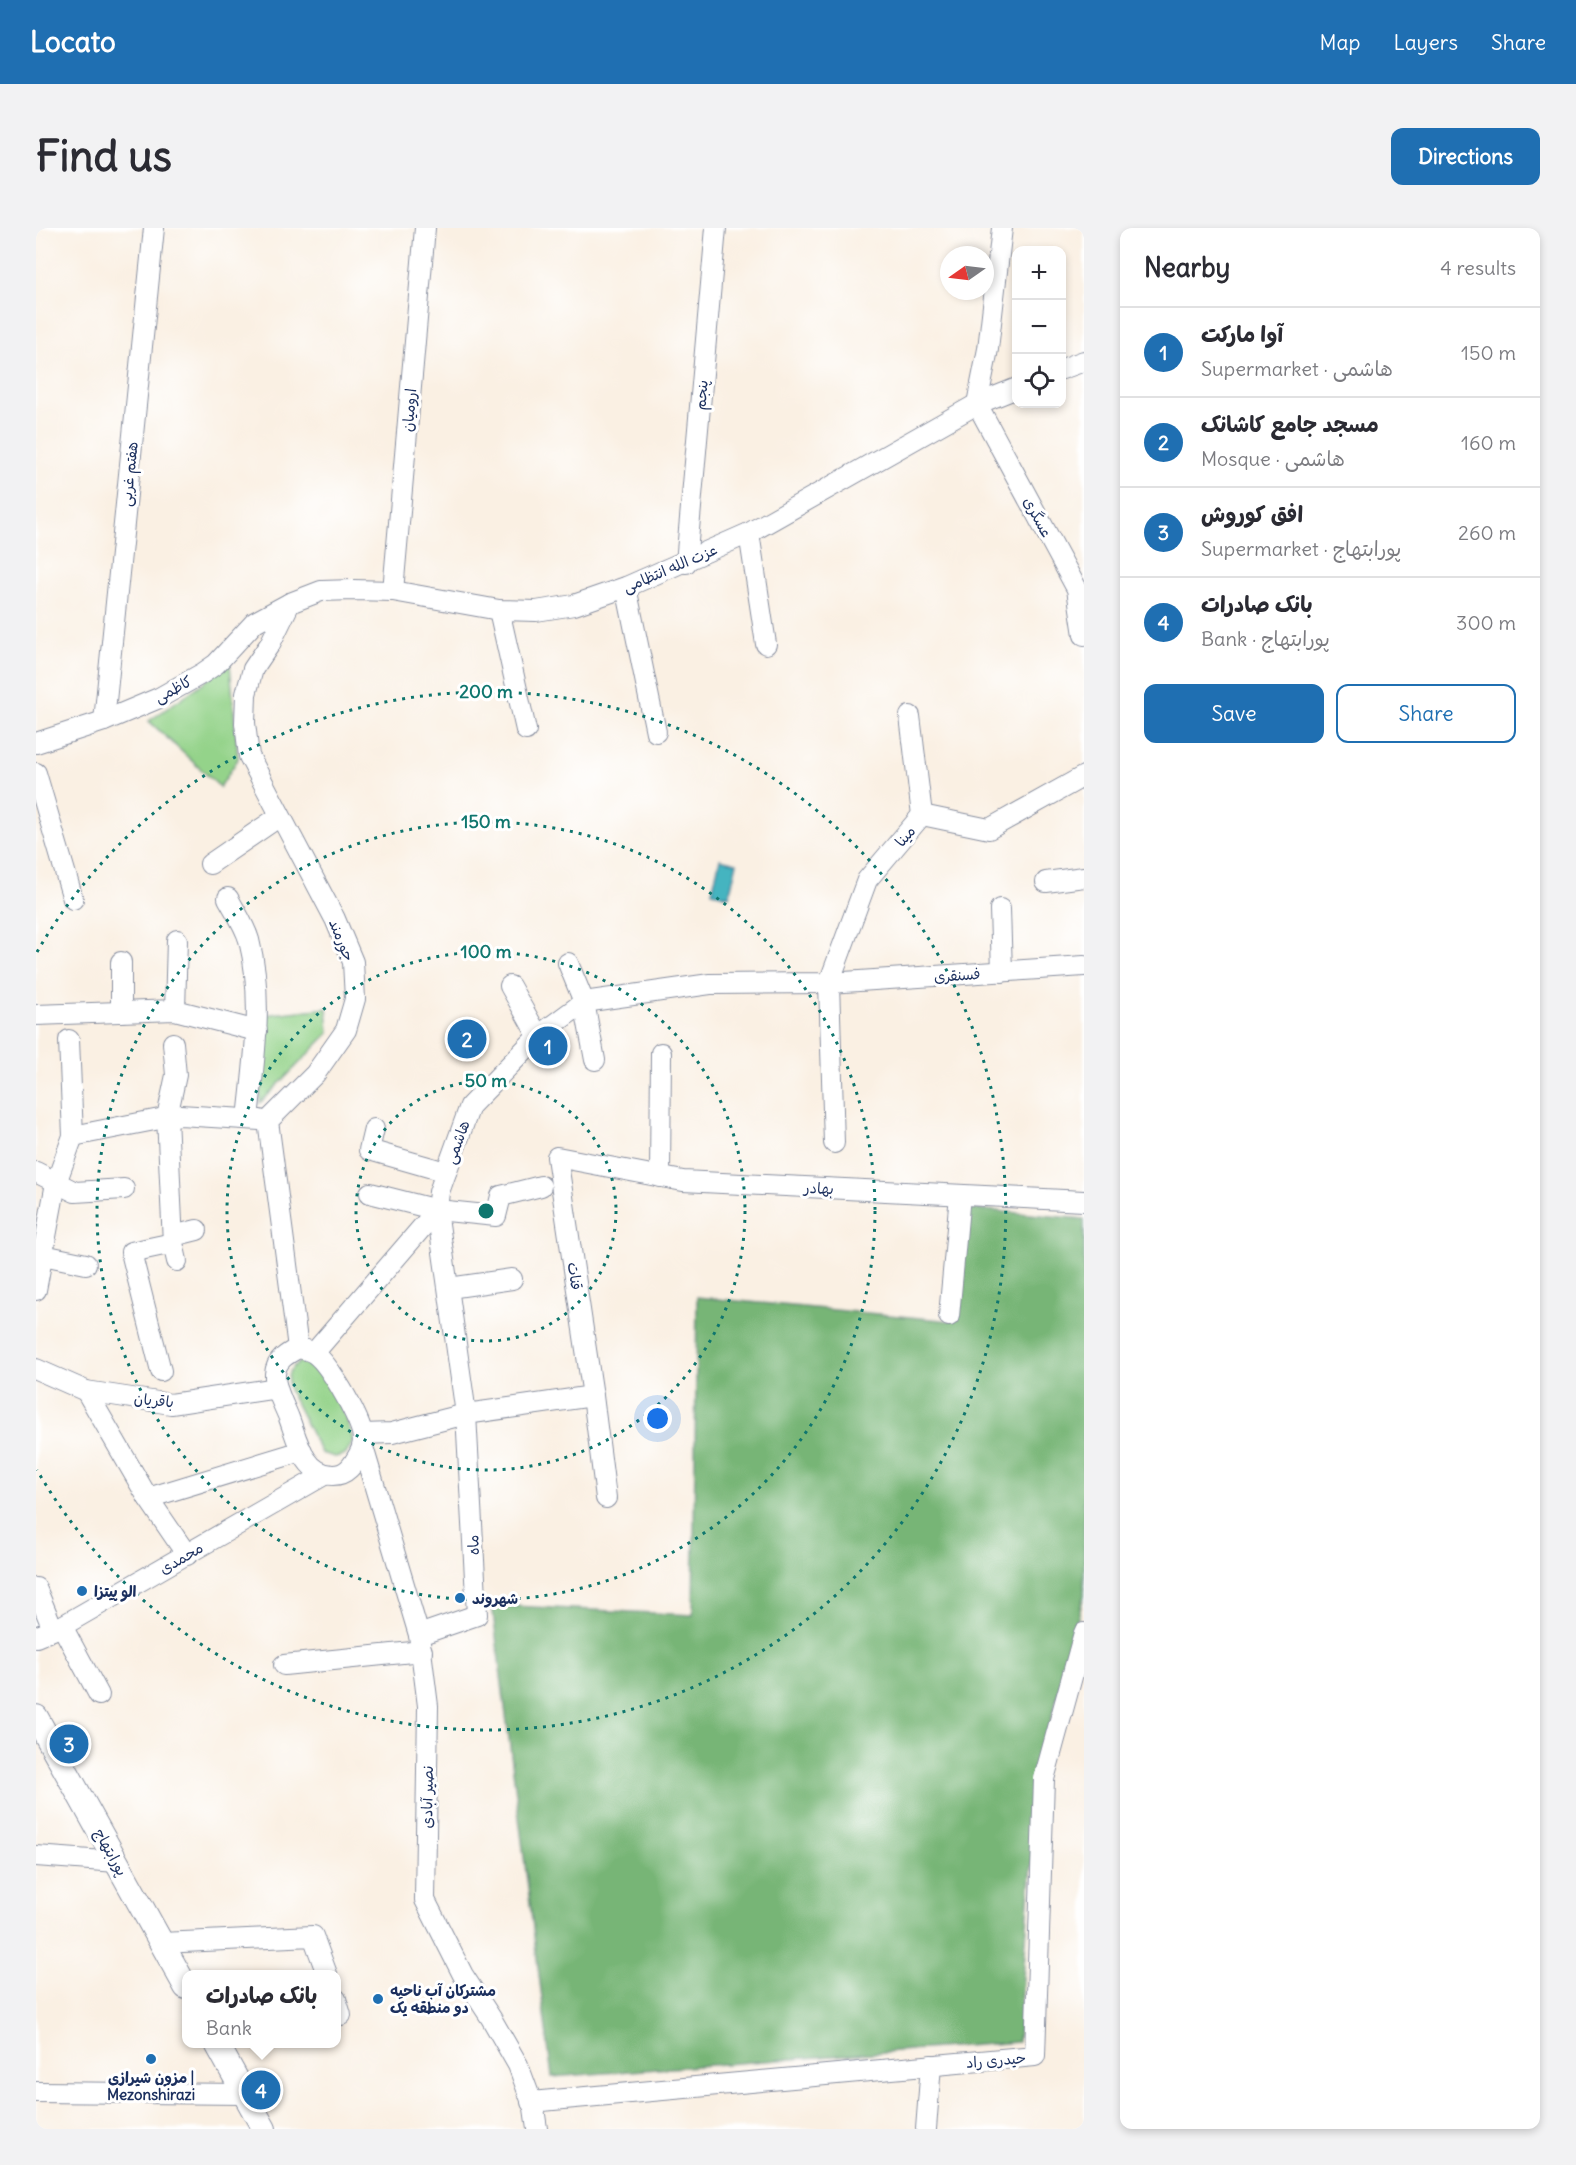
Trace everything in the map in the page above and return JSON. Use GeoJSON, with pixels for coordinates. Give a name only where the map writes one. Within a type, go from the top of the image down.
{"type":"FeatureCollection","features":[{"type":"Feature","properties":{"kind":"main road","name":"پورابتهاج"},"geometry":{"type":"LineString","coordinates":[[36,1717],[182,1980]]}},
{"type":"Feature","properties":{"kind":"main road"},"geometry":{"type":"LineString","coordinates":[[220,2048],[264,2129]]}},
{"type":"Feature","properties":{"kind":"street","name":"هفتم غربی"},"geometry":{"type":"LineString","coordinates":[[104,720],[154,228]]}},
{"type":"Feature","properties":{"kind":"street","name":"ارومیان"},"geometry":{"type":"LineString","coordinates":[[393,591],[425,228]]}},
{"type":"Feature","properties":{"kind":"street","name":"پنجم"},"geometry":{"type":"LineString","coordinates":[[686,563],[716,228]]}},
{"type":"Feature","properties":{"kind":"street"},"geometry":{"type":"LineString","coordinates":[[977,404],[987,349],[1002,228]]}},
{"type":"Feature","properties":{"kind":"street"},"geometry":{"type":"LineString","coordinates":[[1066,368],[1084,361]]}},
{"type":"Feature","properties":{"kind":"street","name":"عزت الله انتظامی"},"geometry":{"type":"LineString","coordinates":[[290,603],[321,591],[353,590],[393,591],[500,610],[536,611],[574,606],[626,588],[686,563],[749,533],[977,404],[1012,390]]}},
{"type":"Feature","properties":{"kind":"street","name":"عسگری"},"geometry":{"type":"LineString","coordinates":[[977,404],[1077,589],[1084,635]]}},
{"type":"Feature","properties":{"kind":"street"},"geometry":{"type":"LineString","coordinates":[[749,533],[766,645]]}},
{"type":"Feature","properties":{"kind":"street"},"geometry":{"type":"LineString","coordinates":[[626,588],[656,732]]}},
{"type":"Feature","properties":{"kind":"street","name":"کاظمی"},"geometry":{"type":"LineString","coordinates":[[36,743],[159,698],[216,664],[255,622],[290,603]]}},
{"type":"Feature","properties":{"kind":"street","name":"جورمند"},"geometry":{"type":"LineString","coordinates":[[258,1120],[315,1074],[346,1030],[356,999],[353,962],[335,919],[249,756],[244,723],[246,694],[253,669],[270,644],[290,603]]}},
{"type":"Feature","properties":{"kind":"street"},"geometry":{"type":"LineString","coordinates":[[500,610],[526,729]]}},
{"type":"Feature","properties":{"kind":"street"},"geometry":{"type":"LineString","coordinates":[[910,716],[922,815]]}},
{"type":"Feature","properties":{"kind":"street"},"geometry":{"type":"LineString","coordinates":[[36,773],[73,899]]}},
{"type":"Feature","properties":{"kind":"street","name":"مینا"},"geometry":{"type":"LineString","coordinates":[[830,983],[867,880],[922,815],[989,829],[1084,776]]}},
{"type":"Feature","properties":{"kind":"street"},"geometry":{"type":"LineString","coordinates":[[210,864],[280,816]]}},
{"type":"Feature","properties":{"kind":"street"},"geometry":{"type":"LineString","coordinates":[[1046,882],[1084,878]]}},
{"type":"Feature","properties":{"kind":"street"},"geometry":{"type":"LineString","coordinates":[[228,898],[248,938],[256,986],[258,1120],[306,1350]]}},
{"type":"Feature","properties":{"kind":"street"},"geometry":{"type":"LineString","coordinates":[[1000,909],[1002,972]]}},
{"type":"Feature","properties":{"kind":"street"},"geometry":{"type":"LineString","coordinates":[[174,1010],[177,940]]}},
{"type":"Feature","properties":{"kind":"street"},"geometry":{"type":"LineString","coordinates":[[121,962],[121,1012]]}},
{"type":"Feature","properties":{"kind":"street"},"geometry":{"type":"LineString","coordinates":[[568,963],[584,1002],[595,1060]]}},
{"type":"Feature","properties":{"kind":"street","name":"فسنقری"},"geometry":{"type":"LineString","coordinates":[[830,983],[1084,966]]}},
{"type":"Feature","properties":{"kind":"street"},"geometry":{"type":"LineString","coordinates":[[830,983],[834,1143]]}},
{"type":"Feature","properties":{"kind":"street","name":"هاشمی"},"geometry":{"type":"LineString","coordinates":[[277,1388],[275,1374],[281,1358],[306,1350],[437,1210],[439,1192],[470,1106],[538,1036],[584,1002],[710,984],[830,983]]}},
{"type":"Feature","properties":{"kind":"street"},"geometry":{"type":"LineString","coordinates":[[510,986],[538,1036]]}},
{"type":"Feature","properties":{"kind":"street"},"geometry":{"type":"LineString","coordinates":[[36,1015],[174,1010],[257,1031]]}},
{"type":"Feature","properties":{"kind":"street"},"geometry":{"type":"LineString","coordinates":[[36,1290],[56,1183],[73,1136],[69,1040]]}},
{"type":"Feature","properties":{"kind":"street"},"geometry":{"type":"LineString","coordinates":[[173,1043],[176,1075],[167,1117],[174,1247]]}},
{"type":"Feature","properties":{"kind":"street"},"geometry":{"type":"LineString","coordinates":[[660,1177],[661,1053]]}},
{"type":"Feature","properties":{"kind":"street"},"geometry":{"type":"LineString","coordinates":[[73,1136],[180,1114],[258,1120]]}},
{"type":"Feature","properties":{"kind":"street"},"geometry":{"type":"LineString","coordinates":[[374,1129],[369,1150],[446,1172]]}},
{"type":"Feature","properties":{"kind":"street","name":"بهادر"},"geometry":{"type":"LineString","coordinates":[[557,1157],[683,1181],[1084,1201]]}},
{"type":"Feature","properties":{"kind":"street","name":"قنات"},"geometry":{"type":"LineString","coordinates":[[557,1157],[606,1498]]}},
{"type":"Feature","properties":{"kind":"street"},"geometry":{"type":"LineString","coordinates":[[36,1172],[75,1192],[124,1190]]}},
{"type":"Feature","properties":{"kind":"street"},"geometry":{"type":"LineString","coordinates":[[370,1193],[437,1210],[496,1216],[501,1196],[541,1186]]}},
{"type":"Feature","properties":{"kind":"street"},"geometry":{"type":"LineString","coordinates":[[949,1316],[960,1195]]}},
{"type":"Feature","properties":{"kind":"street"},"geometry":{"type":"LineString","coordinates":[[437,1210],[466,1414]]}},
{"type":"Feature","properties":{"kind":"street"},"geometry":{"type":"LineString","coordinates":[[161,1371],[130,1252],[174,1247],[197,1230]]}},
{"type":"Feature","properties":{"kind":"street"},"geometry":{"type":"LineString","coordinates":[[44,1255],[86,1264]]}},
{"type":"Feature","properties":{"kind":"street"},"geometry":{"type":"LineString","coordinates":[[449,1288],[512,1279]]}},
{"type":"Feature","properties":{"kind":"street","name":"نصیر آبادی"},"geometry":{"type":"LineString","coordinates":[[306,1350],[326,1365],[355,1414],[421,1643],[428,1706],[425,1900],[463,1975],[518,2065],[531,2102],[537,2129]]}},
{"type":"Feature","properties":{"kind":"street","name":"باقریان"},"geometry":{"type":"LineString","coordinates":[[36,1369],[86,1391],[171,1404],[277,1388]]}},
{"type":"Feature","properties":{"kind":"street"},"geometry":{"type":"LineString","coordinates":[[277,1388],[302,1451],[311,1467],[324,1475]]}},
{"type":"Feature","properties":{"kind":"street"},"geometry":{"type":"LineString","coordinates":[[86,1391],[148,1498],[187,1555]]}},
{"type":"Feature","properties":{"kind":"street"},"geometry":{"type":"LineString","coordinates":[[363,1440],[466,1414],[593,1396]]}},
{"type":"Feature","properties":{"kind":"street","name":"ماه"},"geometry":{"type":"LineString","coordinates":[[421,1643],[477,1615],[466,1414]]}},
{"type":"Feature","properties":{"kind":"street","name":"محمدی"},"geometry":{"type":"LineString","coordinates":[[50,1631],[324,1475],[339,1475],[351,1468],[363,1440]]}},
{"type":"Feature","properties":{"kind":"street"},"geometry":{"type":"LineString","coordinates":[[148,1498],[302,1451]]}},
{"type":"Feature","properties":{"kind":"street"},"geometry":{"type":"LineString","coordinates":[[36,1588],[50,1631],[99,1695]]}},
{"type":"Feature","properties":{"kind":"street","name":"حیدری راد"},"geometry":{"type":"LineString","coordinates":[[531,2102],[1035,2056],[1044,1779],[1084,1633]]}},
{"type":"Feature","properties":{"kind":"street"},"geometry":{"type":"LineString","coordinates":[[284,1665],[421,1643]]}},
{"type":"Feature","properties":{"kind":"street"},"geometry":{"type":"LineString","coordinates":[[36,1856],[117,1862]]}},
{"type":"Feature","properties":{"kind":"street"},"geometry":{"type":"LineString","coordinates":[[162,1943],[313,1936],[326,1970]]}},
{"type":"Feature","properties":{"kind":"street"},"geometry":{"type":"LineString","coordinates":[[926,2129],[931,2066]]}},
{"type":"Feature","properties":{"kind":"street"},"geometry":{"type":"LineString","coordinates":[[36,2092],[245,2094]]}},
{"type":"Feature","properties":{"kind":"green space"},"geometry":{"type":"Polygon","coordinates":[[[230,664],[238,759],[220,787],[149,721],[230,664]]]}},
{"type":"Feature","properties":{"kind":"green space"},"geometry":{"type":"Polygon","coordinates":[[[327,1008],[329,1033],[260,1103],[264,1015],[327,1008]]]}},
{"type":"Feature","properties":{"kind":"green space"},"geometry":{"type":"Polygon","coordinates":[[[963,1208],[1084,1219],[1084,1595],[1040,1762],[1018,2042],[552,2077],[492,1605],[693,1615],[697,1297],[952,1321],[963,1208]]]}},
{"type":"Feature","properties":{"kind":"green space"},"geometry":{"type":"Polygon","coordinates":[[[307,1360],[329,1385],[347,1420],[353,1441],[346,1454],[335,1457],[321,1453],[289,1390],[290,1370],[296,1364],[307,1360]]]}},
{"type":"Feature","properties":{"kind":"water"},"geometry":{"type":"Polygon","coordinates":[[[720,859],[737,863],[729,896],[712,892],[720,859]]]}},
{"type":"Feature","properties":{"kind":"place","name":"مسجد جامع کاشانک"},"geometry":{"type":"Point","coordinates":[467,1039]}},
{"type":"Feature","properties":{"kind":"place","name":"آوا مارکت"},"geometry":{"type":"Point","coordinates":[548,1046]}},
{"type":"Feature","properties":{"kind":"place","name":"الو پیتزا"},"geometry":{"type":"Point","coordinates":[82,1591]}},
{"type":"Feature","properties":{"kind":"place","name":"شهروند"},"geometry":{"type":"Point","coordinates":[460,1598]}},
{"type":"Feature","properties":{"kind":"place","name":"افق کوروش"},"geometry":{"type":"Point","coordinates":[69,1744]}},
{"type":"Feature","properties":{"kind":"place","name":"مشترکان آب ناحیه دو منطقه یک"},"geometry":{"type":"Point","coordinates":[378,1999]}},
{"type":"Feature","properties":{"kind":"place","name":"مزون شيرازی | Mezonshirazi"},"geometry":{"type":"Point","coordinates":[151,2059]}},
{"type":"Feature","properties":{"kind":"place","name":"بانک صادرات"},"geometry":{"type":"Point","coordinates":[261,2090]}}]}
